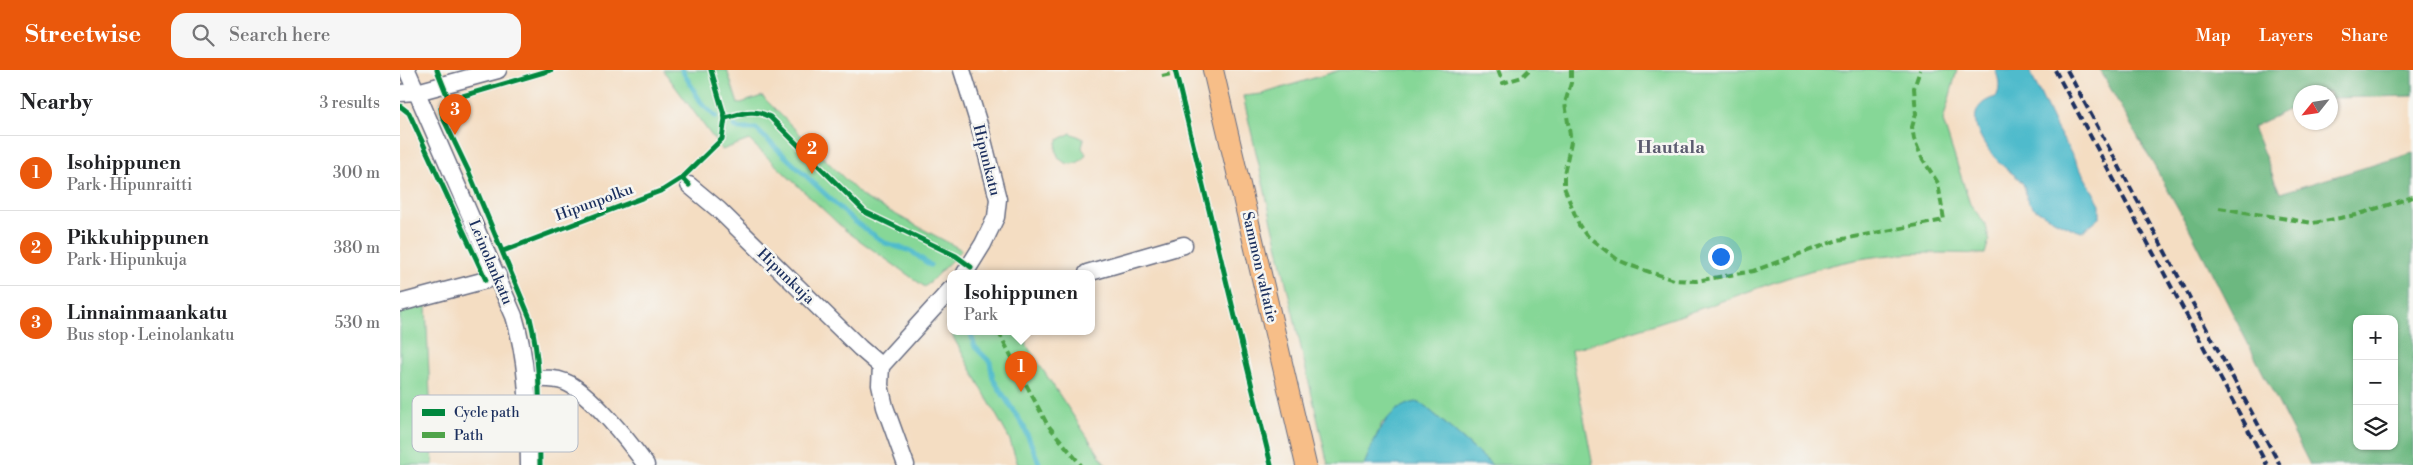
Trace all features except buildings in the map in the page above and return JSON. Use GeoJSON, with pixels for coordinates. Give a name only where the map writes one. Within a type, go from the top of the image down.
{"type":"FeatureCollection","features":[{"type":"Feature","properties":{"kind":"main road","name":"Sammon valtatie"},"geometry":{"type":"LineString","coordinates":[[1213,70],[1306,465]]}},
{"type":"Feature","properties":{"kind":"street","name":"Leinolankatu"},"geometry":{"type":"LineString","coordinates":[[406,70],[498,275],[520,334],[527,379],[527,395]]}},
{"type":"Feature","properties":{"kind":"street"},"geometry":{"type":"LineString","coordinates":[[400,93],[417,92],[498,70]]}},
{"type":"Feature","properties":{"kind":"street","name":"Hipunkatu"},"geometry":{"type":"LineString","coordinates":[[962,70],[980,128],[998,198],[996,217],[972,270]]}},
{"type":"Feature","properties":{"kind":"street","name":"Hipunkuja"},"geometry":{"type":"LineString","coordinates":[[689,185],[719,210],[860,348],[881,366]]}},
{"type":"Feature","properties":{"kind":"street"},"geometry":{"type":"LineString","coordinates":[[1095,271],[1184,245]]}},
{"type":"Feature","properties":{"kind":"street"},"geometry":{"type":"LineString","coordinates":[[400,303],[486,280],[498,275]]}},
{"type":"Feature","properties":{"kind":"street"},"geometry":{"type":"LineString","coordinates":[[906,465],[885,407],[880,384],[881,366],[947,293]]}},
{"type":"Feature","properties":{"kind":"street"},"geometry":{"type":"LineString","coordinates":[[527,379],[551,378],[567,382],[582,394],[619,431],[646,465]]}},
{"type":"Feature","properties":{"kind":"street","name":"Leinolankatu"},"geometry":{"type":"LineString","coordinates":[[529,452],[529,465]]}},
{"type":"Feature","properties":{"kind":"green space"},"geometry":{"type":"Polygon","coordinates":[[[663,70],[727,70],[738,104],[762,96],[863,197],[962,250],[925,287],[845,230],[749,140],[722,150],[663,70]]]}},
{"type":"Feature","properties":{"kind":"green space"},"geometry":{"type":"Polygon","coordinates":[[[1340,70],[1957,70],[1943,121],[1970,204],[1986,225],[1989,240],[1985,254],[1926,253],[1891,255],[1844,262],[1798,274],[1674,318],[1571,350],[1593,465],[1492,465],[1425,406],[1416,402],[1382,423],[1364,465],[1328,465],[1243,96],[1262,94],[1340,70]]]}},
{"type":"Feature","properties":{"kind":"green space"},"geometry":{"type":"Polygon","coordinates":[[[2100,70],[2413,70],[2413,96],[2338,98],[2338,85],[2293,85],[2293,107],[2253,127],[2280,193],[2413,153],[2413,465],[2310,465],[2187,224],[2100,70]]]}},
{"type":"Feature","properties":{"kind":"green space"},"geometry":{"type":"Polygon","coordinates":[[[1071,133],[1084,139],[1082,148],[1086,154],[1081,160],[1070,164],[1060,159],[1056,147],[1058,140],[1071,133]]]}},
{"type":"Feature","properties":{"kind":"green space"},"geometry":{"type":"Polygon","coordinates":[[[426,305],[430,395],[412,395],[412,452],[432,452],[433,465],[400,465],[400,312],[426,305]]]}},
{"type":"Feature","properties":{"kind":"green space"},"geometry":{"type":"Polygon","coordinates":[[[952,335],[1025,335],[1027,346],[1106,465],[1018,465],[1009,438],[952,335]]]}},
{"type":"Feature","properties":{"kind":"water"},"geometry":{"type":"Polygon","coordinates":[[[1995,70],[2029,70],[2056,127],[2100,204],[2100,217],[2082,232],[2053,220],[2032,206],[2027,200],[2023,184],[1993,155],[1980,136],[1976,117],[1978,109],[1984,102],[1996,97],[1999,91],[1998,76],[1995,70]]]}},
{"type":"Feature","properties":{"kind":"water"},"geometry":{"type":"Polygon","coordinates":[[[1416,402],[1425,406],[1492,465],[1364,465],[1377,435],[1389,417],[1405,405],[1416,402]]]}},
{"type":"Feature","properties":{"kind":"waterway"},"geometry":{"type":"LineString","coordinates":[[682,70],[702,104],[716,117]]}},
{"type":"Feature","properties":{"kind":"waterway"},"geometry":{"type":"LineString","coordinates":[[734,126],[739,129],[756,129],[854,221],[885,243],[911,251],[930,265]]}},
{"type":"Feature","properties":{"kind":"waterway"},"geometry":{"type":"LineString","coordinates":[[971,335],[975,347],[990,362],[993,379],[1024,427],[1040,465]]}},
{"type":"Feature","properties":{"kind":"railway"},"geometry":{"type":"LineString","coordinates":[[2055,70],[2267,465]]}},
{"type":"Feature","properties":{"kind":"railway"},"geometry":{"type":"LineString","coordinates":[[2067,70],[2280,465]]}},
{"type":"Feature","properties":{"kind":"marked path"},"geometry":{"type":"LineString","coordinates":[[1498,70],[1503,83],[1522,77],[1529,70]]}},
{"type":"Feature","properties":{"kind":"marked path"},"geometry":{"type":"LineString","coordinates":[[1571,70],[1571,83],[1565,103],[1571,142],[1564,174],[1564,187],[1579,225],[1586,235],[1618,260],[1674,280],[1696,281],[1753,271],[1838,240],[1944,220],[1938,183],[1922,158],[1914,139],[1912,127],[1916,114],[1914,88],[1920,70]]}},
{"type":"Feature","properties":{"kind":"marked path"},"geometry":{"type":"LineString","coordinates":[[1162,76],[1176,73]]}},
{"type":"Feature","properties":{"kind":"marked path"},"geometry":{"type":"LineString","coordinates":[[2219,208],[2313,223],[2356,215],[2413,197]]}},
{"type":"Feature","properties":{"kind":"marked path"},"geometry":{"type":"LineString","coordinates":[[1000,335],[1047,424],[1081,465]]}},
{"type":"Feature","properties":{"kind":"cycle path"},"geometry":{"type":"LineString","coordinates":[[437,70],[449,100],[441,108],[443,118],[468,170],[530,318],[534,336],[539,395]]}},
{"type":"Feature","properties":{"kind":"cycle path"},"geometry":{"type":"LineString","coordinates":[[449,100],[551,70]]}},
{"type":"Feature","properties":{"kind":"cycle path"},"geometry":{"type":"LineString","coordinates":[[682,178],[722,139],[725,118],[711,70]]}},
{"type":"Feature","properties":{"kind":"cycle path"},"geometry":{"type":"LineString","coordinates":[[1175,70],[1271,465]]}},
{"type":"Feature","properties":{"kind":"cycle path"},"geometry":{"type":"LineString","coordinates":[[400,106],[409,113],[486,280]]}},
{"type":"Feature","properties":{"kind":"cycle path"},"geometry":{"type":"LineString","coordinates":[[725,118],[753,112],[770,117],[865,212],[956,256],[971,267]]}},
{"type":"Feature","properties":{"kind":"cycle path","name":"Hipunpolku"},"geometry":{"type":"LineString","coordinates":[[503,251],[663,190],[682,178],[689,185]]}},
{"type":"Feature","properties":{"kind":"cycle path"},"geometry":{"type":"LineString","coordinates":[[540,452],[540,465]]}},
{"type":"Feature","properties":{"kind":"place","name":"Linnainmaankatu"},"geometry":{"type":"Point","coordinates":[455,135]}},
{"type":"Feature","properties":{"kind":"place","name":"Pikkuhippunen"},"geometry":{"type":"Point","coordinates":[812,174]}},
{"type":"Feature","properties":{"kind":"place","name":"Isohippunen"},"geometry":{"type":"Point","coordinates":[1021,392]}},
{"type":"Feature","properties":{"kind":"district","name":"Hautala"},"geometry":{"type":"Point","coordinates":[1671,147]}}]}
